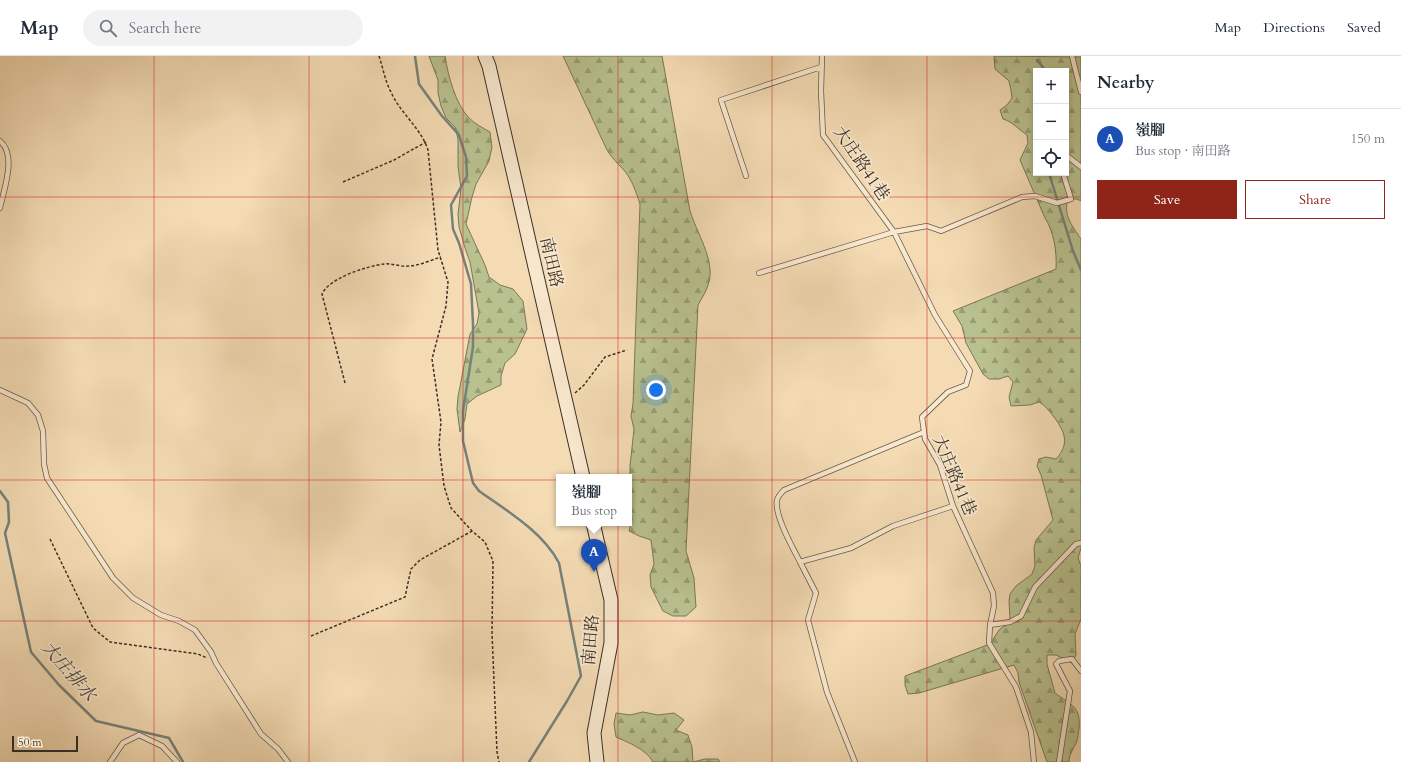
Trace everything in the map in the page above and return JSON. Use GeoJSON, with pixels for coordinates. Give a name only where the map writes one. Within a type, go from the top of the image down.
{"type":"FeatureCollection","features":[{"type":"Feature","properties":{"kind":"main road","name":"南田路"},"geometry":{"type":"LineString","coordinates":[[485,56],[489,66],[582,474]]}},
{"type":"Feature","properties":{"kind":"main road","name":"南田路"},"geometry":{"type":"LineString","coordinates":[[594,526],[611,600],[611,643],[594,733],[597,762]]}},
{"type":"Feature","properties":{"kind":"lane","name":"大庄路41巷"},"geometry":{"type":"LineString","coordinates":[[822,56],[821,91],[823,135],[894,232],[935,315],[970,371],[966,385],[948,392],[922,417],[925,439],[940,465],[953,506],[993,593],[994,606],[990,625],[989,643],[1016,687],[1031,732],[1034,762]]}},
{"type":"Feature","properties":{"kind":"lane"},"geometry":{"type":"LineString","coordinates":[[1072,56],[1081,92]]}},
{"type":"Feature","properties":{"kind":"lane"},"geometry":{"type":"LineString","coordinates":[[746,176],[721,100],[821,68]]}},
{"type":"Feature","properties":{"kind":"lane"},"geometry":{"type":"LineString","coordinates":[[0,141],[6,146],[9,159],[0,208]]}},
{"type":"Feature","properties":{"kind":"lane"},"geometry":{"type":"LineString","coordinates":[[1069,157],[1081,167]]}},
{"type":"Feature","properties":{"kind":"lane"},"geometry":{"type":"LineString","coordinates":[[759,273],[894,232],[927,226],[941,231],[1022,198],[1035,196],[1057,203],[1071,199],[1064,176]]}},
{"type":"Feature","properties":{"kind":"lane"},"geometry":{"type":"LineString","coordinates":[[0,390],[28,403],[38,415],[43,431],[44,464],[47,478],[113,578],[133,598],[161,615],[179,621],[195,630],[211,652],[261,734],[278,749],[288,762]]}},
{"type":"Feature","properties":{"kind":"lane"},"geometry":{"type":"LineString","coordinates":[[855,762],[827,692],[808,620],[816,593],[778,514],[777,501],[780,494],[784,490],[924,432]]}},
{"type":"Feature","properties":{"kind":"lane"},"geometry":{"type":"LineString","coordinates":[[800,562],[851,548],[893,526],[953,506]]}},
{"type":"Feature","properties":{"kind":"lane"},"geometry":{"type":"LineString","coordinates":[[990,625],[1010,622],[1021,616],[1035,587],[1076,544],[1081,543]]}},
{"type":"Feature","properties":{"kind":"lane"},"geometry":{"type":"LineString","coordinates":[[1059,762],[1070,691],[1056,664],[1060,661],[1072,659],[1081,671]]}},
{"type":"Feature","properties":{"kind":"lane"},"geometry":{"type":"LineString","coordinates":[[110,762],[123,743],[138,735],[162,746],[177,762]]}},
{"type":"Feature","properties":{"kind":"path"},"geometry":{"type":"LineString","coordinates":[[379,56],[391,92],[426,142],[428,150],[438,250],[448,282],[446,300],[432,359],[441,422],[439,446],[444,486],[451,508],[472,531],[485,542],[493,561],[492,633],[497,752],[499,762]]}},
{"type":"Feature","properties":{"kind":"path"},"geometry":{"type":"LineString","coordinates":[[343,182],[394,160],[426,142]]}},
{"type":"Feature","properties":{"kind":"path"},"geometry":{"type":"LineString","coordinates":[[345,383],[322,294],[324,289],[332,282],[362,268],[385,263],[409,266],[441,257]]}},
{"type":"Feature","properties":{"kind":"path"},"geometry":{"type":"LineString","coordinates":[[566,402],[584,385],[605,356],[627,350]]}},
{"type":"Feature","properties":{"kind":"path"},"geometry":{"type":"LineString","coordinates":[[312,636],[405,597],[411,569],[420,560],[472,531]]}},
{"type":"Feature","properties":{"kind":"path"},"geometry":{"type":"LineString","coordinates":[[50,539],[93,628],[110,642],[198,654],[216,662]]}},
{"type":"Feature","properties":{"kind":"green space"},"geometry":{"type":"Polygon","coordinates":[[[429,56],[445,56],[450,80],[456,97],[464,112],[471,120],[490,132],[492,147],[489,161],[476,184],[466,224],[489,277],[500,285],[513,289],[523,301],[527,329],[515,354],[505,363],[501,376],[501,385],[477,396],[467,404],[465,419],[460,432],[457,409],[458,397],[470,334],[477,324],[479,313],[470,262],[459,227],[458,214],[461,189],[458,166],[458,139],[455,127],[446,118],[441,106],[438,93],[438,80],[429,56]]]}},
{"type":"Feature","properties":{"kind":"green space"},"geometry":{"type":"Polygon","coordinates":[[[563,56],[662,56],[690,211],[707,255],[710,273],[706,291],[698,305],[686,551],[694,578],[696,607],[686,616],[673,616],[663,611],[651,587],[650,575],[654,564],[651,540],[629,531],[630,526],[632,526],[632,474],[630,474],[630,466],[634,429],[631,416],[633,404],[640,204],[629,177],[607,150],[563,56]]]}},
{"type":"Feature","properties":{"kind":"green space"},"geometry":{"type":"Polygon","coordinates":[[[994,56],[1081,57],[1081,201],[1077,199],[1068,199],[1067,210],[1069,220],[1081,239],[1081,548],[1078,558],[1081,566],[1081,619],[1075,634],[1076,655],[1072,663],[1056,655],[1047,655],[1047,664],[1055,693],[1074,707],[1078,715],[1079,729],[1077,740],[1069,762],[1047,762],[1019,682],[1018,673],[1014,665],[919,693],[908,694],[905,685],[905,676],[990,644],[999,630],[1006,625],[1010,618],[1010,594],[1016,586],[1032,574],[1035,566],[1034,548],[1036,540],[1053,520],[1041,475],[1037,466],[1039,459],[1046,457],[1056,459],[1060,454],[1064,443],[1061,428],[1044,405],[1039,402],[1030,405],[1011,406],[1009,397],[1013,382],[1008,376],[999,379],[989,379],[983,374],[966,343],[962,326],[953,311],[1056,269],[1056,256],[1051,229],[1020,160],[1028,143],[1027,135],[1007,120],[1003,119],[1000,110],[1007,105],[1012,98],[1009,81],[995,69],[994,56]]]}},
{"type":"Feature","properties":{"kind":"green space"},"geometry":{"type":"Polygon","coordinates":[[[643,712],[658,715],[674,713],[684,720],[676,730],[688,735],[692,747],[693,762],[653,762],[642,750],[616,737],[614,724],[616,713],[630,715],[643,712]]]}},
{"type":"Feature","properties":{"kind":"green space"},"geometry":{"type":"Polygon","coordinates":[[[705,759],[718,759],[720,762],[693,762],[705,759]]]}},
{"type":"Feature","properties":{"kind":"waterway"},"geometry":{"type":"LineString","coordinates":[[415,56],[419,84],[442,116],[459,135],[466,157],[467,176],[451,205],[453,229],[459,243],[471,284],[473,347],[463,411],[463,441],[473,483],[479,491],[523,522],[544,541],[559,563],[581,676],[529,762]]}},
{"type":"Feature","properties":{"kind":"waterway"},"geometry":{"type":"LineString","coordinates":[[1037,60],[1044,68]]}},
{"type":"Feature","properties":{"kind":"waterway"},"geometry":{"type":"LineString","coordinates":[[1050,176],[1073,251],[1081,270]]}},
{"type":"Feature","properties":{"kind":"waterway","name":"大庄排水"},"geometry":{"type":"LineString","coordinates":[[0,491],[8,502],[9,522],[5,533],[31,652],[59,685],[96,721],[169,738],[183,762]]}},
{"type":"Feature","properties":{"kind":"place","name":"嶺腳"},"geometry":{"type":"Point","coordinates":[594,572]}}]}
